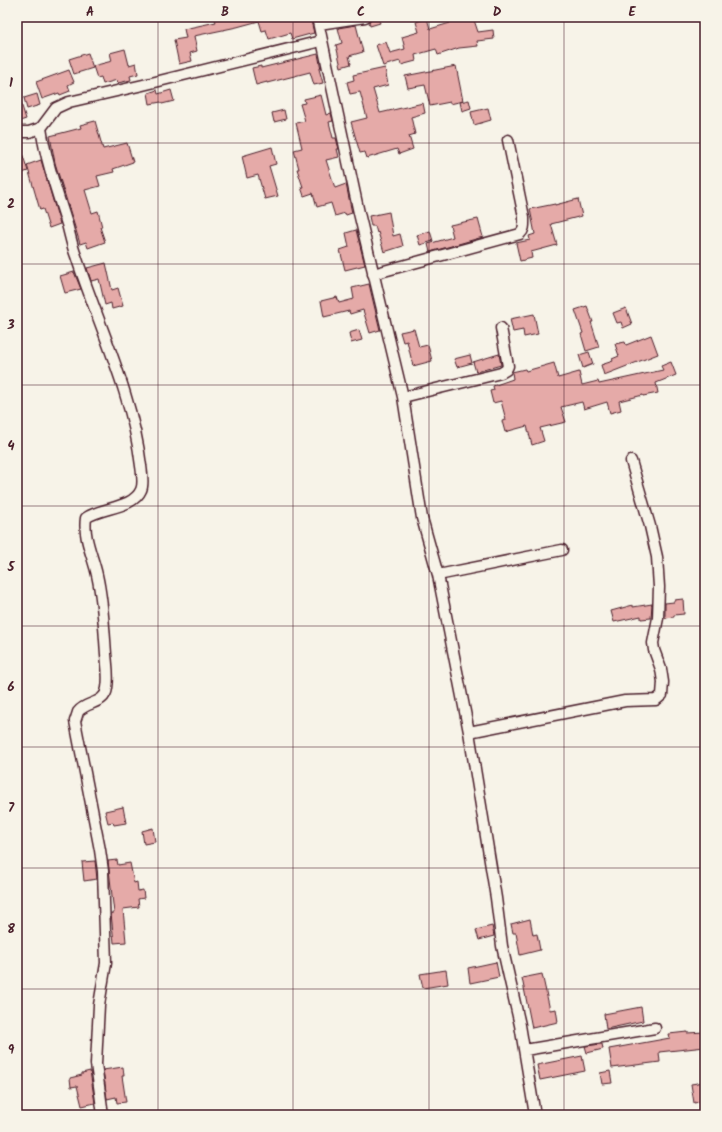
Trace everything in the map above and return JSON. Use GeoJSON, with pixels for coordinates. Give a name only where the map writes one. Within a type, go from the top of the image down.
{"type":"FeatureCollection","features":[{"type":"Feature","properties":{"kind":"street"},"geometry":{"type":"LineString","coordinates":[[365,17],[318,20],[321,41],[403,397],[422,518],[438,575],[469,732],[496,898],[502,946],[525,1050],[535,1115]]}},
{"type":"Feature","properties":{"kind":"street"},"geometry":{"type":"LineString","coordinates":[[17,132],[29,132],[41,128],[56,108],[69,102],[321,41]]}},
{"type":"Feature","properties":{"kind":"street"},"geometry":{"type":"LineString","coordinates":[[41,128],[44,151],[75,254],[92,304],[110,349],[133,421],[142,472],[142,490],[134,498],[118,506],[92,513],[86,518],[85,525],[85,534],[97,573],[103,602],[108,672],[107,689],[103,697],[96,703],[85,707],[78,712],[75,721],[103,871],[106,963],[99,1005],[96,1064],[103,1115]]}},
{"type":"Feature","properties":{"kind":"street"},"geometry":{"type":"LineString","coordinates":[[374,274],[520,234],[524,228],[524,218],[508,140]]}},
{"type":"Feature","properties":{"kind":"street"},"geometry":{"type":"LineString","coordinates":[[403,397],[501,373],[506,370],[508,366],[501,328]]}},
{"type":"Feature","properties":{"kind":"street"},"geometry":{"type":"LineString","coordinates":[[469,732],[624,701],[656,700],[662,695],[663,682],[661,669],[653,643],[658,610],[659,587],[657,557],[650,526],[631,461]]}},
{"type":"Feature","properties":{"kind":"street"},"geometry":{"type":"LineString","coordinates":[[438,575],[562,550]]}},
{"type":"Feature","properties":{"kind":"street"},"geometry":{"type":"LineString","coordinates":[[525,1050],[655,1028]]}},
{"type":"Feature","properties":{"kind":"building"},"geometry":{"type":"Polygon","coordinates":[[[214,17],[310,17],[314,33],[292,39],[290,33],[269,39],[266,30],[262,31],[259,21],[194,36],[197,51],[190,53],[192,61],[179,64],[174,40],[186,38],[184,29],[216,22],[214,17]]]}},
{"type":"Feature","properties":{"kind":"building"},"geometry":{"type":"Polygon","coordinates":[[[371,17],[378,17],[380,23],[370,26],[369,22],[371,17]]]}},
{"type":"Feature","properties":{"kind":"building"},"geometry":{"type":"Polygon","coordinates":[[[463,17],[473,17],[478,32],[493,30],[494,39],[477,41],[478,46],[459,48],[438,55],[436,49],[415,55],[416,61],[401,65],[400,61],[383,66],[376,45],[386,42],[390,53],[405,49],[402,37],[419,32],[416,22],[427,18],[430,29],[463,17]]]}},
{"type":"Feature","properties":{"kind":"building"},"geometry":{"type":"Polygon","coordinates":[[[356,25],[363,52],[349,56],[351,64],[341,67],[336,45],[342,43],[338,28],[356,25]]]}},
{"type":"Feature","properties":{"kind":"building"},"geometry":{"type":"Polygon","coordinates":[[[125,49],[129,65],[136,63],[138,74],[130,76],[131,80],[118,83],[117,80],[103,84],[101,77],[97,78],[93,66],[112,61],[110,53],[125,49]]]}},
{"type":"Feature","properties":{"kind":"building"},"geometry":{"type":"Polygon","coordinates":[[[88,53],[93,68],[74,74],[69,59],[88,53]]]}},
{"type":"Feature","properties":{"kind":"building"},"geometry":{"type":"Polygon","coordinates":[[[318,54],[321,69],[319,69],[323,83],[314,85],[310,72],[256,85],[252,68],[261,66],[261,68],[318,54]]]}},
{"type":"Feature","properties":{"kind":"building"},"geometry":{"type":"Polygon","coordinates":[[[456,66],[463,101],[430,106],[425,85],[408,88],[405,76],[456,66]]]}},
{"type":"Feature","properties":{"kind":"building"},"geometry":{"type":"Polygon","coordinates":[[[385,68],[388,85],[373,89],[380,113],[423,103],[425,113],[411,117],[415,134],[409,136],[413,149],[399,154],[397,149],[367,158],[365,152],[360,153],[351,122],[367,118],[360,92],[350,94],[347,82],[354,80],[353,75],[385,68]]]}},
{"type":"Feature","properties":{"kind":"building"},"geometry":{"type":"Polygon","coordinates":[[[69,70],[74,82],[68,85],[70,91],[42,99],[36,82],[69,70]]]}},
{"type":"Feature","properties":{"kind":"building"},"geometry":{"type":"Polygon","coordinates":[[[157,90],[158,94],[171,90],[174,101],[162,104],[161,102],[150,104],[148,93],[157,90]]]}},
{"type":"Feature","properties":{"kind":"building"},"geometry":{"type":"Polygon","coordinates":[[[37,94],[40,105],[27,109],[24,98],[37,94]]]}},
{"type":"Feature","properties":{"kind":"building"},"geometry":{"type":"Polygon","coordinates":[[[321,95],[326,115],[331,113],[333,121],[329,122],[333,138],[336,138],[339,149],[337,149],[339,157],[326,160],[335,188],[346,184],[352,213],[346,215],[345,213],[335,216],[331,203],[317,207],[313,193],[304,196],[301,187],[303,187],[297,169],[299,169],[294,150],[302,148],[296,123],[305,121],[300,104],[305,103],[304,99],[321,95]]]}},
{"type":"Feature","properties":{"kind":"building"},"geometry":{"type":"Polygon","coordinates":[[[17,97],[19,97],[26,119],[17,122],[17,97]]]}},
{"type":"Feature","properties":{"kind":"building"},"geometry":{"type":"Polygon","coordinates":[[[469,100],[471,108],[462,111],[460,102],[469,100]]]}},
{"type":"Feature","properties":{"kind":"building"},"geometry":{"type":"Polygon","coordinates":[[[488,108],[491,120],[474,125],[471,112],[488,108]]]}},
{"type":"Feature","properties":{"kind":"building"},"geometry":{"type":"Polygon","coordinates":[[[284,110],[286,119],[274,122],[272,113],[284,110]]]}},
{"type":"Feature","properties":{"kind":"building"},"geometry":{"type":"Polygon","coordinates":[[[95,121],[103,149],[127,143],[133,162],[113,169],[114,172],[97,176],[100,186],[85,190],[92,213],[98,211],[102,227],[100,227],[105,242],[88,248],[86,242],[80,244],[55,163],[50,136],[81,128],[80,125],[95,121]]]}},
{"type":"Feature","properties":{"kind":"building"},"geometry":{"type":"Polygon","coordinates":[[[17,144],[19,144],[28,171],[19,174],[17,168],[17,144]]]}},
{"type":"Feature","properties":{"kind":"building"},"geometry":{"type":"Polygon","coordinates":[[[272,147],[276,164],[269,166],[278,196],[265,199],[258,175],[247,178],[242,156],[272,147]]]}},
{"type":"Feature","properties":{"kind":"building"},"geometry":{"type":"Polygon","coordinates":[[[41,160],[60,224],[49,228],[43,209],[40,210],[27,165],[41,160]]]}},
{"type":"Feature","properties":{"kind":"building"},"geometry":{"type":"Polygon","coordinates":[[[578,199],[582,216],[551,224],[557,245],[531,252],[532,258],[520,261],[516,243],[530,240],[529,236],[535,234],[530,209],[578,199]]]}},
{"type":"Feature","properties":{"kind":"building"},"geometry":{"type":"Polygon","coordinates":[[[389,212],[393,236],[400,234],[403,246],[384,252],[378,232],[377,233],[375,226],[371,226],[369,216],[389,212]]]}},
{"type":"Feature","properties":{"kind":"building"},"geometry":{"type":"Polygon","coordinates":[[[478,219],[483,237],[430,252],[428,244],[453,237],[450,225],[478,219]]]}},
{"type":"Feature","properties":{"kind":"building"},"geometry":{"type":"Polygon","coordinates":[[[356,230],[365,265],[345,270],[340,250],[349,247],[346,233],[356,230]]]}},
{"type":"Feature","properties":{"kind":"building"},"geometry":{"type":"Polygon","coordinates":[[[430,231],[433,241],[420,245],[417,235],[430,231]]]}},
{"type":"Feature","properties":{"kind":"building"},"geometry":{"type":"Polygon","coordinates":[[[106,263],[112,290],[118,288],[123,306],[112,309],[111,303],[105,305],[99,279],[91,281],[87,268],[106,263]]]}},
{"type":"Feature","properties":{"kind":"building"},"geometry":{"type":"Polygon","coordinates":[[[74,272],[81,289],[65,293],[60,276],[74,272]]]}},
{"type":"Feature","properties":{"kind":"building"},"geometry":{"type":"Polygon","coordinates":[[[369,284],[380,330],[370,333],[363,310],[350,314],[349,311],[324,317],[321,301],[337,297],[339,303],[354,299],[352,288],[369,284]]]}},
{"type":"Feature","properties":{"kind":"building"},"geometry":{"type":"Polygon","coordinates":[[[587,306],[593,322],[591,322],[599,347],[586,351],[581,334],[583,333],[575,310],[587,306]]]}},
{"type":"Feature","properties":{"kind":"building"},"geometry":{"type":"Polygon","coordinates":[[[626,308],[632,324],[623,328],[621,322],[617,323],[613,313],[626,308]]]}},
{"type":"Feature","properties":{"kind":"building"},"geometry":{"type":"Polygon","coordinates":[[[534,314],[538,334],[524,337],[523,330],[513,332],[510,319],[534,314]]]}},
{"type":"Feature","properties":{"kind":"building"},"geometry":{"type":"Polygon","coordinates":[[[414,329],[419,347],[428,345],[432,361],[413,366],[407,341],[403,342],[400,332],[414,329]]]}},
{"type":"Feature","properties":{"kind":"building"},"geometry":{"type":"Polygon","coordinates":[[[359,330],[362,340],[351,343],[349,333],[359,330]]]}},
{"type":"Feature","properties":{"kind":"building"},"geometry":{"type":"Polygon","coordinates":[[[651,335],[658,354],[604,375],[601,365],[613,361],[612,359],[619,356],[615,344],[625,342],[626,345],[651,335]]]}},
{"type":"Feature","properties":{"kind":"building"},"geometry":{"type":"Polygon","coordinates":[[[589,352],[593,364],[583,368],[579,355],[589,352]]]}},
{"type":"Feature","properties":{"kind":"building"},"geometry":{"type":"Polygon","coordinates":[[[499,354],[501,365],[476,372],[473,362],[499,354]]]}},
{"type":"Feature","properties":{"kind":"building"},"geometry":{"type":"Polygon","coordinates":[[[470,355],[472,363],[457,367],[454,359],[470,355]]]}},
{"type":"Feature","properties":{"kind":"building"},"geometry":{"type":"Polygon","coordinates":[[[671,362],[676,375],[656,383],[658,393],[619,401],[621,410],[610,413],[607,402],[584,409],[582,402],[561,407],[566,422],[540,428],[544,441],[532,445],[527,426],[505,432],[502,421],[506,420],[501,401],[493,403],[490,391],[494,390],[493,386],[513,379],[512,372],[525,369],[526,371],[554,363],[558,378],[579,372],[582,385],[598,381],[599,384],[663,370],[661,366],[671,362]]]}},
{"type":"Feature","properties":{"kind":"building"},"geometry":{"type":"Polygon","coordinates":[[[683,599],[684,614],[665,618],[665,603],[683,599]]]}},
{"type":"Feature","properties":{"kind":"building"},"geometry":{"type":"Polygon","coordinates":[[[652,604],[651,618],[641,619],[641,616],[614,622],[611,611],[633,605],[633,607],[652,604]]]}},
{"type":"Feature","properties":{"kind":"building"},"geometry":{"type":"Polygon","coordinates":[[[123,807],[126,823],[114,825],[113,822],[108,823],[105,811],[123,807]]]}},
{"type":"Feature","properties":{"kind":"building"},"geometry":{"type":"Polygon","coordinates":[[[153,828],[155,842],[144,844],[142,831],[153,828]]]}},
{"type":"Feature","properties":{"kind":"building"},"geometry":{"type":"Polygon","coordinates":[[[117,860],[118,865],[130,863],[134,883],[137,882],[138,891],[143,890],[144,898],[138,899],[139,907],[123,909],[126,942],[114,943],[111,913],[114,913],[108,861],[117,860]]]}},
{"type":"Feature","properties":{"kind":"building"},"geometry":{"type":"Polygon","coordinates":[[[95,861],[97,879],[84,881],[82,862],[95,861]]]}},
{"type":"Feature","properties":{"kind":"building"},"geometry":{"type":"Polygon","coordinates":[[[530,919],[533,935],[537,934],[540,950],[520,955],[516,933],[513,933],[511,924],[530,919]]]}},
{"type":"Feature","properties":{"kind":"building"},"geometry":{"type":"Polygon","coordinates":[[[492,926],[494,936],[479,940],[476,930],[492,926]]]}},
{"type":"Feature","properties":{"kind":"building"},"geometry":{"type":"Polygon","coordinates":[[[496,962],[499,977],[470,983],[468,968],[496,962]]]}},
{"type":"Feature","properties":{"kind":"building"},"geometry":{"type":"Polygon","coordinates":[[[446,970],[448,984],[423,988],[420,974],[446,970]]]}},
{"type":"Feature","properties":{"kind":"building"},"geometry":{"type":"Polygon","coordinates":[[[542,974],[550,1010],[556,1009],[558,1022],[532,1028],[522,978],[542,974]]]}},
{"type":"Feature","properties":{"kind":"building"},"geometry":{"type":"Polygon","coordinates":[[[641,1007],[643,1021],[606,1029],[604,1014],[641,1007]]]}},
{"type":"Feature","properties":{"kind":"building"},"geometry":{"type":"Polygon","coordinates":[[[705,1032],[705,1047],[659,1052],[660,1062],[612,1068],[609,1049],[670,1038],[669,1034],[705,1032]]]}},
{"type":"Feature","properties":{"kind":"building"},"geometry":{"type":"Polygon","coordinates":[[[602,1044],[603,1049],[587,1053],[585,1046],[602,1044]]]}},
{"type":"Feature","properties":{"kind":"building"},"geometry":{"type":"Polygon","coordinates":[[[582,1056],[585,1071],[540,1080],[537,1065],[582,1056]]]}},
{"type":"Feature","properties":{"kind":"building"},"geometry":{"type":"Polygon","coordinates":[[[123,1067],[124,1076],[122,1076],[126,1102],[117,1103],[116,1097],[107,1099],[103,1070],[123,1067]]]}},
{"type":"Feature","properties":{"kind":"building"},"geometry":{"type":"Polygon","coordinates":[[[90,1071],[95,1103],[82,1106],[77,1086],[71,1087],[70,1078],[90,1071]]]}},
{"type":"Feature","properties":{"kind":"building"},"geometry":{"type":"Polygon","coordinates":[[[610,1071],[612,1083],[602,1084],[600,1073],[610,1071]]]}},
{"type":"Feature","properties":{"kind":"building"},"geometry":{"type":"Polygon","coordinates":[[[704,1082],[705,1101],[694,1103],[691,1084],[704,1082]]]}}]}
